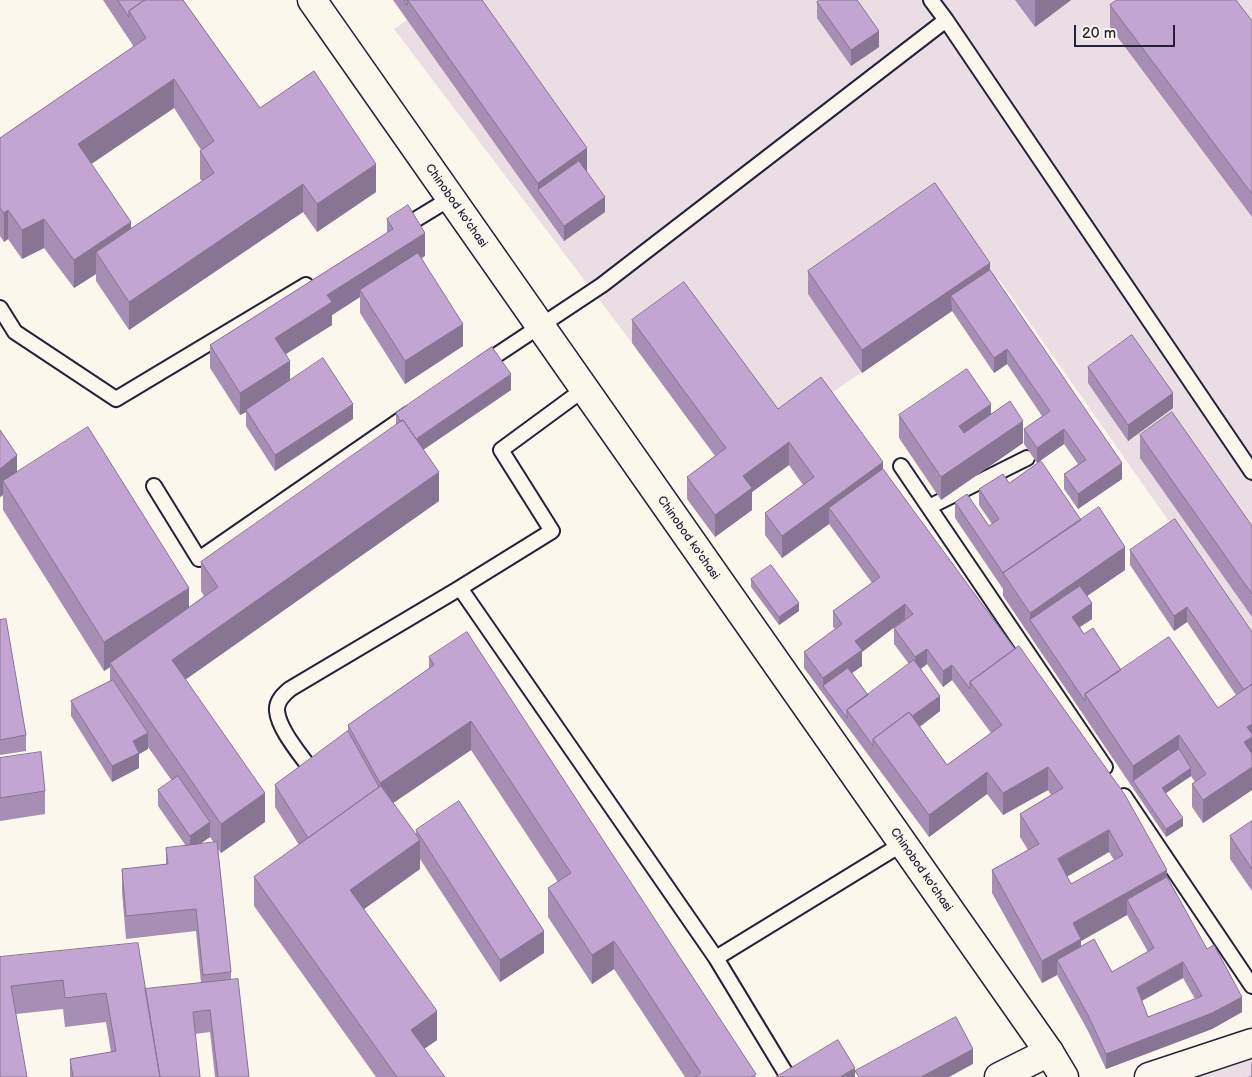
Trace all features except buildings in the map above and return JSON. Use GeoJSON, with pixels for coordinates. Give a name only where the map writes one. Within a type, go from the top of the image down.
{"type":"FeatureCollection","features":[{"type":"Feature","properties":{"kind":"street","name":"Chinobod ko'chasi"},"geometry":{"type":"LineString","coordinates":[[312,0],[1049,1052],[1064,1077]]}},
{"type":"Feature","properties":{"kind":"street"},"geometry":{"type":"LineString","coordinates":[[1149,1077],[1252,1043]]}},
{"type":"Feature","properties":{"kind":"street"},"geometry":{"type":"LineString","coordinates":[[999,1077],[1049,1052]]}},
{"type":"Feature","properties":{"kind":"lane"},"geometry":{"type":"LineString","coordinates":[[931,0],[1252,472]]}},
{"type":"Feature","properties":{"kind":"lane"},"geometry":{"type":"LineString","coordinates":[[475,369],[602,285],[946,20]]}},
{"type":"Feature","properties":{"kind":"lane"},"geometry":{"type":"LineString","coordinates":[[392,233],[451,198]]}},
{"type":"Feature","properties":{"kind":"lane"},"geometry":{"type":"LineString","coordinates":[[0,308],[16,332],[116,399],[316,279]]}},
{"type":"Feature","properties":{"kind":"lane"},"geometry":{"type":"LineString","coordinates":[[314,774],[283,728],[277,710],[281,696],[552,531],[501,450],[584,389]]}},
{"type":"Feature","properties":{"kind":"lane"},"geometry":{"type":"LineString","coordinates":[[154,486],[199,559],[418,408]]}},
{"type":"Feature","properties":{"kind":"lane"},"geometry":{"type":"LineString","coordinates":[[929,507],[1027,458]]}},
{"type":"Feature","properties":{"kind":"lane"},"geometry":{"type":"LineString","coordinates":[[901,466],[1252,986]]}},
{"type":"Feature","properties":{"kind":"lane"},"geometry":{"type":"LineString","coordinates":[[460,588],[716,958],[788,1077]]}},
{"type":"Feature","properties":{"kind":"lane"},"geometry":{"type":"LineString","coordinates":[[716,958],[902,844]]}},
{"type":"Feature","properties":{"kind":"shaded area"},"geometry":{"type":"Polygon","coordinates":[[[437,0],[1252,0],[1252,640],[999,279],[821,400],[726,470],[394,29],[437,0]]]}},
{"type":"Feature","properties":{"kind":"shaded area"},"geometry":{"type":"Polygon","coordinates":[[[1252,1042],[1252,1077],[1167,1077],[1252,1042]]]}}]}
